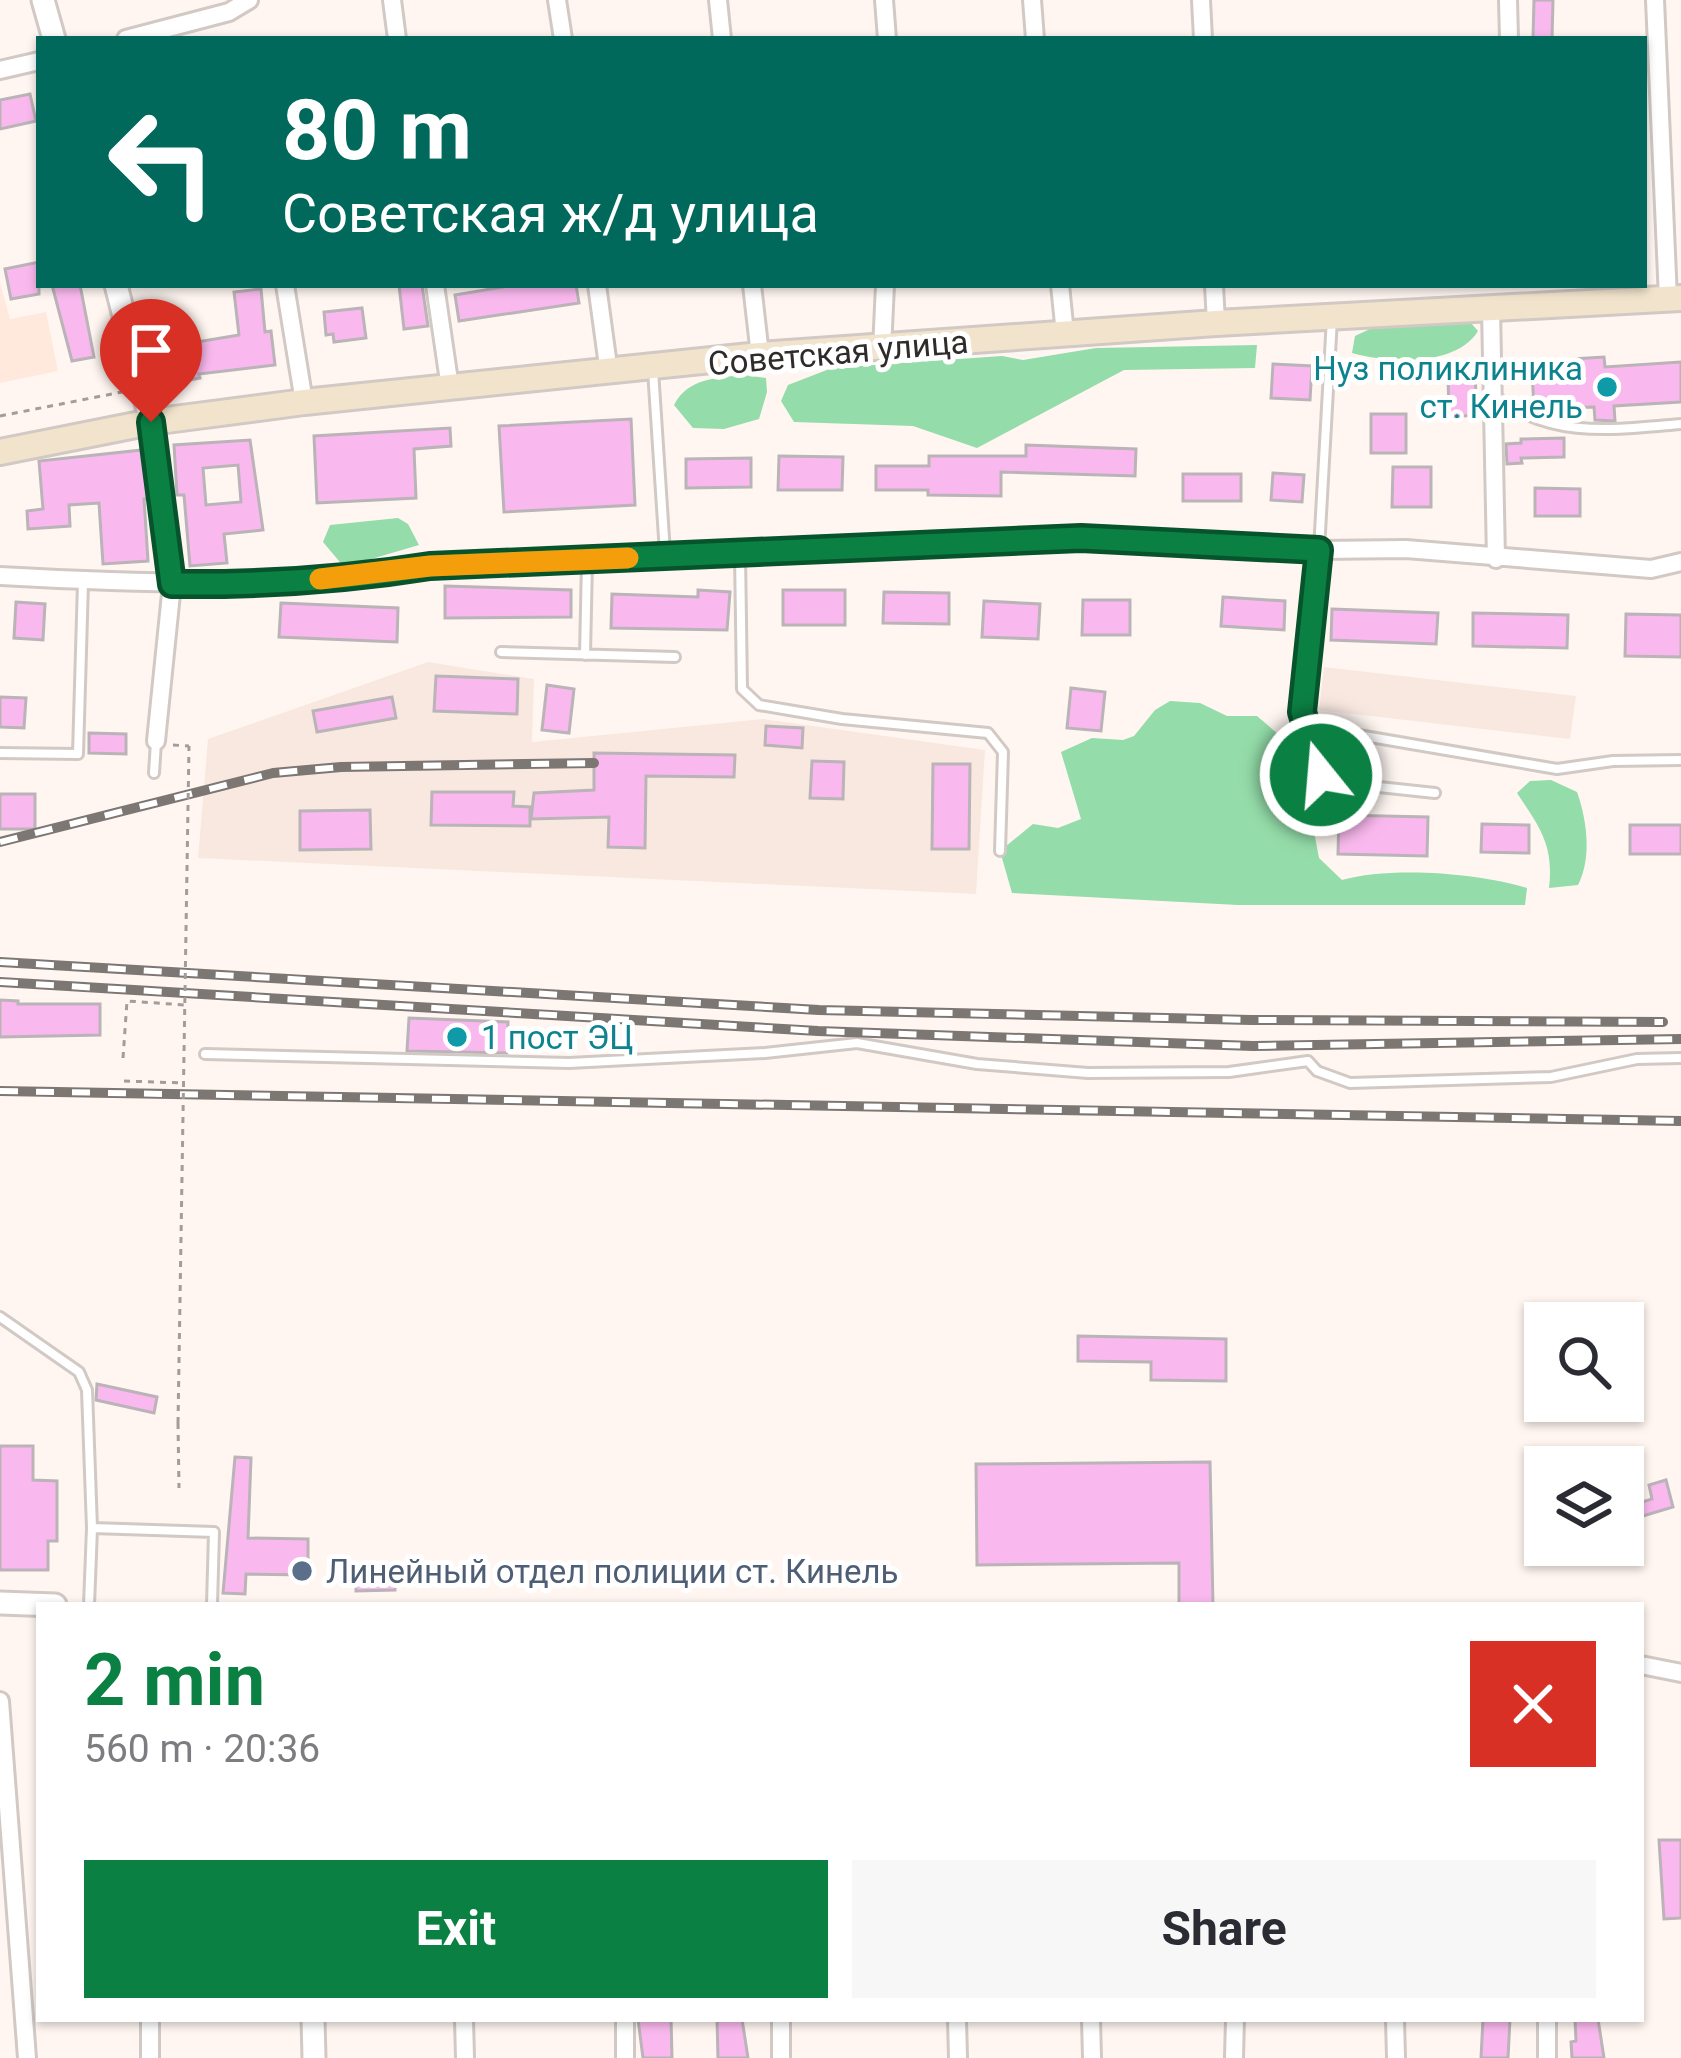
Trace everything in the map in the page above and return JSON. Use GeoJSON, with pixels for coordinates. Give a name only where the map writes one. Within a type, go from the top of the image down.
{"type":"FeatureCollection","features":[{"type":"Feature","properties":{"kind":"main road","name":"Советская улица"},"geometry":{"type":"LineString","coordinates":[[0,452],[151,422],[304,402],[760,355],[1507,301],[1674,298]]}},
{"type":"Feature","properties":{"kind":"street"},"geometry":{"type":"LineString","coordinates":[[43,0],[53,36]]}},
{"type":"Feature","properties":{"kind":"street"},"geometry":{"type":"LineString","coordinates":[[137,36],[229,12],[249,0]]}},
{"type":"Feature","properties":{"kind":"street"},"geometry":{"type":"LineString","coordinates":[[392,0],[398,36]]}},
{"type":"Feature","properties":{"kind":"street"},"geometry":{"type":"LineString","coordinates":[[557,0],[563,36]]}},
{"type":"Feature","properties":{"kind":"street"},"geometry":{"type":"LineString","coordinates":[[718,0],[722,36]]}},
{"type":"Feature","properties":{"kind":"street"},"geometry":{"type":"LineString","coordinates":[[884,0],[886,36]]}},
{"type":"Feature","properties":{"kind":"street"},"geometry":{"type":"LineString","coordinates":[[1032,0],[1035,36]]}},
{"type":"Feature","properties":{"kind":"street"},"geometry":{"type":"LineString","coordinates":[[1201,0],[1203,36]]}},
{"type":"Feature","properties":{"kind":"street"},"geometry":{"type":"LineString","coordinates":[[1508,0],[1509,36]]}},
{"type":"Feature","properties":{"kind":"street"},"geometry":{"type":"LineString","coordinates":[[1655,0],[1664,206],[1674,298]]}},
{"type":"Feature","properties":{"kind":"street"},"geometry":{"type":"LineString","coordinates":[[0,70],[36,62]]}},
{"type":"Feature","properties":{"kind":"street"},"geometry":{"type":"LineString","coordinates":[[117,288],[151,422],[172,584],[161,743]]}},
{"type":"Feature","properties":{"kind":"street"},"geometry":{"type":"LineString","coordinates":[[285,288],[304,402]]}},
{"type":"Feature","properties":{"kind":"street"},"geometry":{"type":"LineString","coordinates":[[435,288],[450,388]]}},
{"type":"Feature","properties":{"kind":"street"},"geometry":{"type":"LineString","coordinates":[[597,288],[609,373]]}},
{"type":"Feature","properties":{"kind":"street"},"geometry":{"type":"LineString","coordinates":[[752,288],[760,355]]}},
{"type":"Feature","properties":{"kind":"street"},"geometry":{"type":"LineString","coordinates":[[882,349],[886,288]]}},
{"type":"Feature","properties":{"kind":"street"},"geometry":{"type":"LineString","coordinates":[[1060,288],[1065,334]]}},
{"type":"Feature","properties":{"kind":"street"},"geometry":{"type":"LineString","coordinates":[[1214,288],[1216,323]]}},
{"type":"Feature","properties":{"kind":"street"},"geometry":{"type":"LineString","coordinates":[[1496,559],[1493,394],[1507,301]]}},
{"type":"Feature","properties":{"kind":"street"},"geometry":{"type":"LineString","coordinates":[[0,576],[247,585],[370,576],[430,566],[1081,538],[1319,550],[1406,549],[1651,569],[1681,562]]}},
{"type":"Feature","properties":{"kind":"street"},"geometry":{"type":"LineString","coordinates":[[0,1603],[36,1604]]}},
{"type":"Feature","properties":{"kind":"street"},"geometry":{"type":"LineString","coordinates":[[1644,1666],[1681,1673]]}},
{"type":"Feature","properties":{"kind":"street"},"geometry":{"type":"LineString","coordinates":[[0,1700],[27,2058]]}},
{"type":"Feature","properties":{"kind":"street"},"geometry":{"type":"LineString","coordinates":[[150,2022],[150,2058]]}},
{"type":"Feature","properties":{"kind":"street"},"geometry":{"type":"LineString","coordinates":[[314,2022],[314,2058]]}},
{"type":"Feature","properties":{"kind":"street"},"geometry":{"type":"LineString","coordinates":[[464,2022],[465,2058]]}},
{"type":"Feature","properties":{"kind":"street"},"geometry":{"type":"LineString","coordinates":[[625,2022],[625,2058]]}},
{"type":"Feature","properties":{"kind":"street"},"geometry":{"type":"LineString","coordinates":[[781,2022],[781,2058]]}},
{"type":"Feature","properties":{"kind":"street"},"geometry":{"type":"LineString","coordinates":[[957,2022],[958,2058]]}},
{"type":"Feature","properties":{"kind":"street"},"geometry":{"type":"LineString","coordinates":[[1091,2022],[1092,2058]]}},
{"type":"Feature","properties":{"kind":"street"},"geometry":{"type":"LineString","coordinates":[[1234,2058],[1235,2022]]}},
{"type":"Feature","properties":{"kind":"street"},"geometry":{"type":"LineString","coordinates":[[1395,2022],[1396,2058]]}},
{"type":"Feature","properties":{"kind":"street"},"geometry":{"type":"LineString","coordinates":[[1547,2022],[1547,2058]]}},
{"type":"Feature","properties":{"kind":"lane"},"geometry":{"type":"LineString","coordinates":[[1332,317],[1319,550],[1302,712],[1321,775],[1352,784],[1435,793]]}},
{"type":"Feature","properties":{"kind":"lane"},"geometry":{"type":"LineString","coordinates":[[652,369],[666,556]]}},
{"type":"Feature","properties":{"kind":"lane"},"geometry":{"type":"LineString","coordinates":[[1493,394],[1520,414],[1547,425],[1606,430],[1681,424]]}},
{"type":"Feature","properties":{"kind":"lane"},"geometry":{"type":"LineString","coordinates":[[740,553],[742,689],[759,705],[842,719],[988,733],[1003,752],[1000,851]]}},
{"type":"Feature","properties":{"kind":"lane"},"geometry":{"type":"LineString","coordinates":[[585,656],[587,560]]}},
{"type":"Feature","properties":{"kind":"lane"},"geometry":{"type":"LineString","coordinates":[[0,753],[78,754],[83,580]]}},
{"type":"Feature","properties":{"kind":"lane"},"geometry":{"type":"LineString","coordinates":[[501,652],[675,657]]}},
{"type":"Feature","properties":{"kind":"lane"},"geometry":{"type":"LineString","coordinates":[[1306,726],[1557,769],[1613,761],[1681,760]]}},
{"type":"Feature","properties":{"kind":"lane"},"geometry":{"type":"LineString","coordinates":[[154,773],[161,743]]}},
{"type":"Feature","properties":{"kind":"lane"},"geometry":{"type":"LineString","coordinates":[[205,1054],[569,1063],[765,1053],[857,1043],[977,1064],[1088,1073],[1229,1072],[1308,1061],[1317,1071],[1350,1082],[1551,1077],[1637,1059],[1681,1058]]}},
{"type":"Feature","properties":{"kind":"lane"},"geometry":{"type":"LineString","coordinates":[[0,1317],[79,1372],[87,1390],[92,1528],[89,1602]]}},
{"type":"Feature","properties":{"kind":"lane"},"geometry":{"type":"LineString","coordinates":[[92,1528],[214,1532],[212,1602]]}},
{"type":"Feature","properties":{"kind":"path"},"geometry":{"type":"LineString","coordinates":[[0,416],[144,387]]}},
{"type":"Feature","properties":{"kind":"path"},"geometry":{"type":"LineString","coordinates":[[161,743],[189,746],[179,1488]]}},
{"type":"Feature","properties":{"kind":"path"},"geometry":{"type":"LineString","coordinates":[[123,1058],[127,1001],[185,1004]]}},
{"type":"Feature","properties":{"kind":"path"},"geometry":{"type":"LineString","coordinates":[[124,1081],[184,1083]]}},
{"type":"Feature","properties":{"kind":"shaded area"},"geometry":{"type":"Polygon","coordinates":[[[0,283],[10,319],[46,312],[58,371],[0,383],[0,283]]]}},
{"type":"Feature","properties":{"kind":"shaded area"},"geometry":{"type":"Polygon","coordinates":[[[428,662],[534,679],[532,742],[763,719],[985,750],[976,894],[198,858],[208,739],[428,662]]]}},
{"type":"Feature","properties":{"kind":"shaded area"},"geometry":{"type":"Polygon","coordinates":[[[1324,667],[1576,696],[1570,739],[1319,710],[1324,667]]]}},
{"type":"Feature","properties":{"kind":"green space"},"geometry":{"type":"Polygon","coordinates":[[[1387,321],[1470,322],[1478,331],[1468,343],[1438,356],[1402,360],[1352,353],[1355,336],[1387,321]]]}},
{"type":"Feature","properties":{"kind":"green space"},"geometry":{"type":"Polygon","coordinates":[[[1257,345],[1255,368],[1124,370],[977,448],[913,426],[794,422],[781,401],[788,385],[832,368],[1002,356],[1023,360],[1096,348],[1257,345]]]}},
{"type":"Feature","properties":{"kind":"green space"},"geometry":{"type":"Polygon","coordinates":[[[744,375],[766,378],[759,419],[724,429],[693,428],[674,405],[695,384],[744,375]]]}},
{"type":"Feature","properties":{"kind":"green space"},"geometry":{"type":"Polygon","coordinates":[[[398,518],[408,524],[419,545],[344,567],[323,542],[330,525],[398,518]]]}},
{"type":"Feature","properties":{"kind":"green space"},"geometry":{"type":"Polygon","coordinates":[[[1170,701],[1200,703],[1227,716],[1257,716],[1299,752],[1319,858],[1342,880],[1409,872],[1485,878],[1527,888],[1525,905],[1238,905],[1012,893],[1000,851],[1033,824],[1058,828],[1081,819],[1061,752],[1092,738],[1134,736],[1155,710],[1170,701]]]}},
{"type":"Feature","properties":{"kind":"green space"},"geometry":{"type":"Polygon","coordinates":[[[1551,780],[1577,792],[1580,803],[1586,851],[1578,885],[1549,888],[1547,848],[1517,793],[1530,781],[1551,780]]]}},
{"type":"Feature","properties":{"kind":"building"},"geometry":{"type":"Polygon","coordinates":[[[1534,0],[1553,0],[1552,36],[1533,36],[1534,0]]]}},
{"type":"Feature","properties":{"kind":"building"},"geometry":{"type":"Polygon","coordinates":[[[30,94],[36,121],[0,129],[0,100],[30,94]]]}},
{"type":"Feature","properties":{"kind":"building"},"geometry":{"type":"Polygon","coordinates":[[[36,263],[39,294],[11,299],[5,269],[36,263]]]}},
{"type":"Feature","properties":{"kind":"building"},"geometry":{"type":"Polygon","coordinates":[[[53,288],[81,288],[94,357],[72,361],[53,288]]]}},
{"type":"Feature","properties":{"kind":"building"},"geometry":{"type":"Polygon","coordinates":[[[399,288],[422,288],[428,326],[404,329],[399,288]]]}},
{"type":"Feature","properties":{"kind":"building"},"geometry":{"type":"Polygon","coordinates":[[[496,288],[576,288],[579,303],[459,321],[455,295],[496,288]]]}},
{"type":"Feature","properties":{"kind":"building"},"geometry":{"type":"Polygon","coordinates":[[[261,289],[265,332],[271,331],[275,365],[199,374],[200,378],[167,384],[161,348],[239,335],[234,292],[261,289]]]}},
{"type":"Feature","properties":{"kind":"building"},"geometry":{"type":"Polygon","coordinates":[[[362,308],[366,338],[334,342],[333,334],[326,335],[324,312],[362,308]]]}},
{"type":"Feature","properties":{"kind":"building","name":"Нуз поликлиника ст. Кинель"},"geometry":{"type":"Polygon","coordinates":[[[1604,357],[1605,367],[1681,362],[1681,402],[1614,406],[1615,421],[1595,420],[1594,407],[1534,408],[1532,372],[1573,370],[1572,359],[1604,357]]]}},
{"type":"Feature","properties":{"kind":"building"},"geometry":{"type":"Polygon","coordinates":[[[1273,364],[1312,366],[1310,400],[1271,398],[1273,364]]]}},
{"type":"Feature","properties":{"kind":"building"},"geometry":{"type":"Polygon","coordinates":[[[1475,375],[1477,415],[1449,417],[1448,376],[1475,375]]]}},
{"type":"Feature","properties":{"kind":"building"},"geometry":{"type":"Polygon","coordinates":[[[1371,414],[1406,414],[1406,453],[1371,453],[1371,414]]]}},
{"type":"Feature","properties":{"kind":"building"},"geometry":{"type":"Polygon","coordinates":[[[631,419],[635,505],[504,512],[499,426],[631,419]]]}},
{"type":"Feature","properties":{"kind":"building"},"geometry":{"type":"Polygon","coordinates":[[[450,428],[451,446],[414,449],[416,498],[317,503],[314,436],[450,428]]]}},
{"type":"Feature","properties":{"kind":"building"},"geometry":{"type":"Polygon","coordinates":[[[1564,438],[1564,457],[1521,458],[1522,463],[1507,464],[1506,444],[1564,438]]]}},
{"type":"Feature","properties":{"kind":"building"},"geometry":{"type":"Polygon","coordinates":[[[250,440],[263,530],[224,534],[227,563],[190,566],[174,445],[250,440]],[[238,465],[203,468],[206,505],[241,502],[238,465]]]}},
{"type":"Feature","properties":{"kind":"building"},"geometry":{"type":"Polygon","coordinates":[[[1026,445],[1136,449],[1135,476],[1001,472],[1001,496],[876,490],[876,466],[929,466],[929,456],[1026,456],[1026,445]]]}},
{"type":"Feature","properties":{"kind":"building"},"geometry":{"type":"Polygon","coordinates":[[[142,450],[148,561],[103,564],[99,503],[69,505],[70,526],[28,529],[27,511],[43,509],[39,461],[142,450]]]}},
{"type":"Feature","properties":{"kind":"building"},"geometry":{"type":"Polygon","coordinates":[[[779,456],[843,457],[842,490],[778,490],[779,456]]]}},
{"type":"Feature","properties":{"kind":"building"},"geometry":{"type":"Polygon","coordinates":[[[751,458],[751,487],[686,488],[686,459],[751,458]]]}},
{"type":"Feature","properties":{"kind":"building"},"geometry":{"type":"Polygon","coordinates":[[[1393,467],[1431,467],[1431,507],[1392,507],[1393,467]]]}},
{"type":"Feature","properties":{"kind":"building"},"geometry":{"type":"Polygon","coordinates":[[[1273,473],[1304,475],[1302,502],[1271,500],[1273,473]]]}},
{"type":"Feature","properties":{"kind":"building"},"geometry":{"type":"Polygon","coordinates":[[[1183,474],[1241,474],[1241,501],[1183,501],[1183,474]]]}},
{"type":"Feature","properties":{"kind":"building"},"geometry":{"type":"Polygon","coordinates":[[[1535,488],[1580,489],[1580,516],[1535,516],[1535,488]]]}},
{"type":"Feature","properties":{"kind":"building"},"geometry":{"type":"Polygon","coordinates":[[[445,586],[571,590],[571,617],[445,618],[445,586]]]}},
{"type":"Feature","properties":{"kind":"building"},"geometry":{"type":"Polygon","coordinates":[[[698,590],[730,592],[727,630],[611,628],[612,594],[698,597],[698,590]]]}},
{"type":"Feature","properties":{"kind":"building"},"geometry":{"type":"Polygon","coordinates":[[[783,590],[845,590],[845,625],[783,625],[783,590]]]}},
{"type":"Feature","properties":{"kind":"building"},"geometry":{"type":"Polygon","coordinates":[[[884,592],[949,593],[949,624],[883,623],[884,592]]]}},
{"type":"Feature","properties":{"kind":"building"},"geometry":{"type":"Polygon","coordinates":[[[1223,597],[1285,601],[1284,630],[1221,626],[1223,597]]]}},
{"type":"Feature","properties":{"kind":"building"},"geometry":{"type":"Polygon","coordinates":[[[1083,600],[1130,600],[1130,635],[1082,635],[1083,600]]]}},
{"type":"Feature","properties":{"kind":"building"},"geometry":{"type":"Polygon","coordinates":[[[984,601],[1040,604],[1038,639],[982,637],[984,601]]]}},
{"type":"Feature","properties":{"kind":"building"},"geometry":{"type":"Polygon","coordinates":[[[16,602],[45,604],[43,640],[14,638],[16,602]]]}},
{"type":"Feature","properties":{"kind":"building"},"geometry":{"type":"Polygon","coordinates":[[[281,603],[398,608],[397,642],[279,637],[281,603]]]}},
{"type":"Feature","properties":{"kind":"building"},"geometry":{"type":"Polygon","coordinates":[[[1332,609],[1438,613],[1436,644],[1331,640],[1332,609]]]}},
{"type":"Feature","properties":{"kind":"building"},"geometry":{"type":"Polygon","coordinates":[[[1473,613],[1568,615],[1567,648],[1473,646],[1473,613]]]}},
{"type":"Feature","properties":{"kind":"building"},"geometry":{"type":"Polygon","coordinates":[[[1626,614],[1681,615],[1681,657],[1625,656],[1626,614]]]}},
{"type":"Feature","properties":{"kind":"building"},"geometry":{"type":"Polygon","coordinates":[[[436,676],[518,679],[517,714],[434,711],[436,676]]]}},
{"type":"Feature","properties":{"kind":"building"},"geometry":{"type":"Polygon","coordinates":[[[547,685],[574,689],[569,733],[542,730],[547,685]]]}},
{"type":"Feature","properties":{"kind":"building"},"geometry":{"type":"Polygon","coordinates":[[[1071,688],[1105,692],[1101,731],[1067,728],[1071,688]]]}},
{"type":"Feature","properties":{"kind":"building"},"geometry":{"type":"Polygon","coordinates":[[[0,697],[26,698],[24,728],[0,727],[0,697]]]}},
{"type":"Feature","properties":{"kind":"building"},"geometry":{"type":"Polygon","coordinates":[[[392,697],[396,718],[317,732],[313,711],[392,697]]]}},
{"type":"Feature","properties":{"kind":"building"},"geometry":{"type":"Polygon","coordinates":[[[766,726],[803,728],[802,748],[765,745],[766,726]]]}},
{"type":"Feature","properties":{"kind":"building"},"geometry":{"type":"Polygon","coordinates":[[[89,733],[126,734],[126,754],[89,753],[89,733]]]}},
{"type":"Feature","properties":{"kind":"building"},"geometry":{"type":"Polygon","coordinates":[[[594,753],[735,755],[734,777],[646,776],[645,848],[608,847],[609,817],[531,819],[534,793],[594,790],[594,753]]]}},
{"type":"Feature","properties":{"kind":"building"},"geometry":{"type":"Polygon","coordinates":[[[812,761],[844,762],[843,799],[810,798],[812,761]]]}},
{"type":"Feature","properties":{"kind":"building"},"geometry":{"type":"Polygon","coordinates":[[[933,764],[970,764],[969,849],[932,849],[933,764]]]}},
{"type":"Feature","properties":{"kind":"building"},"geometry":{"type":"Polygon","coordinates":[[[432,792],[514,792],[513,806],[530,807],[530,826],[431,825],[432,792]]]}},
{"type":"Feature","properties":{"kind":"building"},"geometry":{"type":"Polygon","coordinates":[[[0,794],[35,794],[35,829],[0,829],[0,794]]]}},
{"type":"Feature","properties":{"kind":"building"},"geometry":{"type":"Polygon","coordinates":[[[370,810],[371,849],[300,850],[300,811],[370,810]]]}},
{"type":"Feature","properties":{"kind":"building"},"geometry":{"type":"Polygon","coordinates":[[[1339,815],[1428,817],[1427,856],[1338,854],[1339,815]]]}},
{"type":"Feature","properties":{"kind":"building"},"geometry":{"type":"Polygon","coordinates":[[[1482,824],[1529,825],[1529,853],[1481,852],[1482,824]]]}},
{"type":"Feature","properties":{"kind":"building"},"geometry":{"type":"Polygon","coordinates":[[[1630,825],[1681,825],[1681,854],[1630,854],[1630,825]]]}},
{"type":"Feature","properties":{"kind":"building"},"geometry":{"type":"Polygon","coordinates":[[[0,1000],[100,1004],[100,1035],[0,1037],[0,1000]]]}},
{"type":"Feature","properties":{"kind":"building","name":"1 пост ЭЦ"},"geometry":{"type":"Polygon","coordinates":[[[409,1018],[508,1022],[507,1053],[407,1051],[409,1018]]]}},
{"type":"Feature","properties":{"kind":"building"},"geometry":{"type":"Polygon","coordinates":[[[1078,1336],[1226,1339],[1226,1381],[1151,1380],[1151,1362],[1078,1361],[1078,1336]]]}},
{"type":"Feature","properties":{"kind":"building"},"geometry":{"type":"Polygon","coordinates":[[[97,1384],[157,1397],[154,1413],[96,1400],[97,1384]]]}},
{"type":"Feature","properties":{"kind":"building"},"geometry":{"type":"Polygon","coordinates":[[[0,1446],[33,1446],[33,1480],[57,1481],[57,1541],[48,1541],[48,1570],[0,1570],[0,1446]]]}},
{"type":"Feature","properties":{"kind":"building"},"geometry":{"type":"Polygon","coordinates":[[[235,1457],[251,1458],[248,1538],[308,1539],[308,1575],[246,1574],[245,1594],[223,1593],[235,1457]]]}},
{"type":"Feature","properties":{"kind":"building"},"geometry":{"type":"Polygon","coordinates":[[[1210,1462],[1213,1602],[1179,1602],[1179,1563],[977,1565],[976,1464],[1210,1462]]]}},
{"type":"Feature","properties":{"kind":"building"},"geometry":{"type":"Polygon","coordinates":[[[1666,1480],[1673,1507],[1644,1516],[1644,1501],[1652,1499],[1649,1485],[1666,1480]]]}},
{"type":"Feature","properties":{"kind":"building"},"geometry":{"type":"Polygon","coordinates":[[[395,1566],[395,1590],[356,1591],[356,1567],[395,1566]]]}},
{"type":"Feature","properties":{"kind":"building"},"geometry":{"type":"Polygon","coordinates":[[[1659,1840],[1681,1840],[1681,1918],[1664,1919],[1659,1840]]]}},
{"type":"Feature","properties":{"kind":"building"},"geometry":{"type":"Polygon","coordinates":[[[638,2022],[671,2022],[672,2058],[643,2058],[638,2022]]]}},
{"type":"Feature","properties":{"kind":"building"},"geometry":{"type":"Polygon","coordinates":[[[717,2022],[742,2022],[748,2058],[718,2058],[717,2022]]]}},
{"type":"Feature","properties":{"kind":"building"},"geometry":{"type":"Polygon","coordinates":[[[1483,2022],[1510,2022],[1508,2058],[1481,2058],[1483,2022]]]}},
{"type":"Feature","properties":{"kind":"building"},"geometry":{"type":"Polygon","coordinates":[[[1575,2022],[1598,2022],[1604,2058],[1572,2058],[1571,2042],[1576,2041],[1575,2022]]]}},
{"type":"Feature","properties":{"kind":"railway"},"geometry":{"type":"LineString","coordinates":[[0,842],[273,773],[341,767],[594,763]]}},
{"type":"Feature","properties":{"kind":"railway"},"geometry":{"type":"LineString","coordinates":[[0,962],[819,1010],[1251,1020],[1663,1022]]}},
{"type":"Feature","properties":{"kind":"railway"},"geometry":{"type":"LineString","coordinates":[[0,982],[818,1031],[1253,1046],[1681,1039]]}},
{"type":"Feature","properties":{"kind":"railway"},"geometry":{"type":"LineString","coordinates":[[0,1091],[1681,1121]]}},
{"type":"Feature","properties":{"kind":"slow traffic"},"geometry":{"type":"LineString","coordinates":[[320,579],[430,566],[628,558]]}},
{"type":"Feature","properties":{"kind":"place","name":"Нуз поликлиника ст. Кинель"},"geometry":{"type":"Point","coordinates":[1607,387]}},
{"type":"Feature","properties":{"kind":"place","name":"1 пост ЭЦ"},"geometry":{"type":"Point","coordinates":[457,1037]}},
{"type":"Feature","properties":{"kind":"place","name":"Линейный отдел полиции ст. Кинель"},"geometry":{"type":"Point","coordinates":[302,1571]}},
{"type":"Feature","properties":{"kind":"route"},"geometry":{"type":"LineString","coordinates":[[151,422],[172,584],[247,585],[370,576],[430,566],[1081,538],[1319,550],[1302,712],[1321,775]]}}]}
